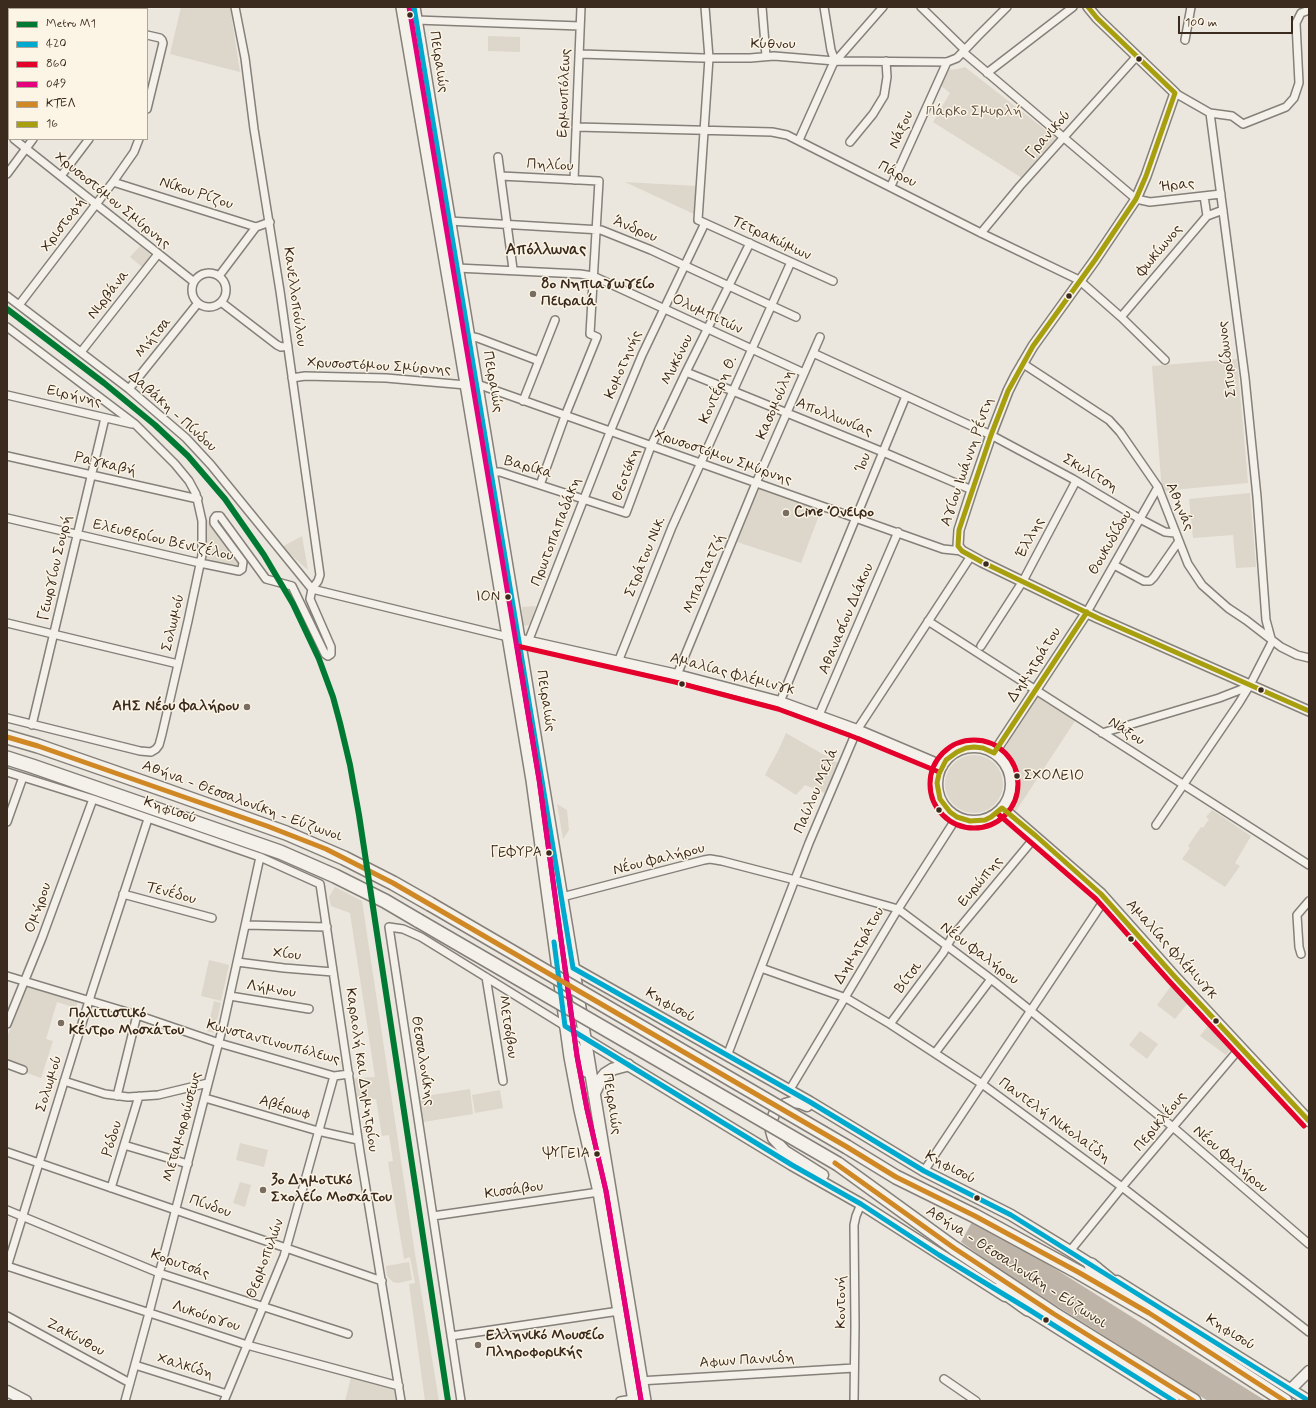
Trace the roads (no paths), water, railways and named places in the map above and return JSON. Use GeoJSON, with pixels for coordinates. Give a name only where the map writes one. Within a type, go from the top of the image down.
{"type":"FeatureCollection","features":[{"type":"Feature","properties":{"kind":"highway","name":"Αθήνα - Θεσσαλονίκη - Εύζωνοι"},"geometry":{"type":"LineString","coordinates":[[7,737],[38,746],[268,826],[344,858],[430,904],[896,1177],[975,1216],[1050,1256],[1288,1395]]}},
{"type":"Feature","properties":{"kind":"highway","name":"Αθήνα - Θεσσαλονίκη - Εύζωνοι"},"geometry":{"type":"LineString","coordinates":[[7,758],[262,845],[335,876],[385,901],[838,1164],[954,1248],[1054,1314],[1194,1401]]}},
{"type":"Feature","properties":{"kind":"highway"},"geometry":{"type":"LineString","coordinates":[[954,1248],[968,1265],[1028,1309]]}},
{"type":"Feature","properties":{"kind":"highway"},"geometry":{"type":"LineString","coordinates":[[1091,1265],[1149,1314]]}},
{"type":"Feature","properties":{"kind":"main road","name":"Πειραιώς"},"geometry":{"type":"LineString","coordinates":[[402,7],[471,384],[508,637],[532,780],[565,1026],[580,1110],[599,1192],[619,1311],[636,1382],[644,1401]]}},
{"type":"Feature","properties":{"kind":"main road","name":"Πειραιώς"},"geometry":{"type":"LineString","coordinates":[[414,7],[469,336],[471,384],[492,472],[524,641],[562,898],[594,1094],[636,1382],[633,1400]]}},
{"type":"Feature","properties":{"kind":"main road","name":"Αμαλίας Φλέμινγκ"},"geometry":{"type":"LineString","coordinates":[[508,637],[677,675],[780,702],[857,730],[942,766]]}},
{"type":"Feature","properties":{"kind":"main road"},"geometry":{"type":"LineString","coordinates":[[966,748],[983,748],[994,754],[1004,763],[1011,782],[1009,796],[1002,808],[985,820],[970,821],[956,817],[944,806],[939,795],[937,783],[942,766],[951,756],[966,748]]}},
{"type":"Feature","properties":{"kind":"main road","name":"Αμαλίας Φλέμινγκ"},"geometry":{"type":"LineString","coordinates":[[1002,808],[1101,894],[1240,1048],[1309,1121]]}},
{"type":"Feature","properties":{"kind":"main road","name":"Κηφισού"},"geometry":{"type":"LineString","coordinates":[[573,968],[789,1091],[924,1171],[1011,1216],[1070,1251],[1288,1395],[1309,1401]]}},
{"type":"Feature","properties":{"kind":"main road"},"geometry":{"type":"LineString","coordinates":[[565,1026],[792,1165],[861,1204],[939,1255],[1174,1401]]}},
{"type":"Feature","properties":{"kind":"main road"},"geometry":{"type":"LineString","coordinates":[[594,1094],[605,1074],[613,1069],[628,1065]]}},
{"type":"Feature","properties":{"kind":"main road"},"geometry":{"type":"LineString","coordinates":[[846,1124],[800,1103],[792,1102],[785,1104],[774,1114],[771,1122],[771,1131],[773,1138],[785,1151],[831,1180],[861,1204]]}},
{"type":"Feature","properties":{"kind":"main road"},"geometry":{"type":"LineString","coordinates":[[1288,1395],[1309,1371]]}},
{"type":"Feature","properties":{"kind":"main road"},"geometry":{"type":"LineString","coordinates":[[7,1391],[26,1401]]}},
{"type":"Feature","properties":{"kind":"street","name":"Κανελλοπούλου"},"geometry":{"type":"LineString","coordinates":[[235,7],[245,58],[254,129],[270,222],[320,575],[318,581],[312,589]]}},
{"type":"Feature","properties":{"kind":"street","name":"Ερμουπόλεως"},"geometry":{"type":"LineString","coordinates":[[574,180],[581,7]]}},
{"type":"Feature","properties":{"kind":"street","name":"Κομοτηνής"},"geometry":{"type":"LineString","coordinates":[[610,432],[642,355],[684,266],[702,221],[703,131],[709,58],[705,7]]}},
{"type":"Feature","properties":{"kind":"street"},"geometry":{"type":"LineString","coordinates":[[762,7],[766,56]]}},
{"type":"Feature","properties":{"kind":"street"},"geometry":{"type":"LineString","coordinates":[[824,7],[831,50],[835,61]]}},
{"type":"Feature","properties":{"kind":"street"},"geometry":{"type":"LineString","coordinates":[[799,140],[835,61],[883,7]]}},
{"type":"Feature","properties":{"kind":"street"},"geometry":{"type":"LineString","coordinates":[[921,7],[987,73],[1136,199]]}},
{"type":"Feature","properties":{"kind":"street"},"geometry":{"type":"LineString","coordinates":[[947,62],[956,59],[1007,7]]}},
{"type":"Feature","properties":{"kind":"street"},"geometry":{"type":"LineString","coordinates":[[987,73],[1073,7]]}},
{"type":"Feature","properties":{"kind":"street"},"geometry":{"type":"LineString","coordinates":[[1088,7],[1097,18],[1175,93],[1210,113],[1232,116],[1243,124],[1286,107],[1294,98],[1299,83],[1296,23],[1301,13],[1309,10]]}},
{"type":"Feature","properties":{"kind":"street"},"geometry":{"type":"LineString","coordinates":[[1185,40],[1191,7]]}},
{"type":"Feature","properties":{"kind":"street"},"geometry":{"type":"LineString","coordinates":[[416,20],[580,26]]}},
{"type":"Feature","properties":{"kind":"street"},"geometry":{"type":"LineString","coordinates":[[148,35],[162,40],[162,47],[148,105]]}},
{"type":"Feature","properties":{"kind":"street","name":"Κύθνου"},"geometry":{"type":"LineString","coordinates":[[580,54],[709,58],[750,58],[766,56],[835,61],[947,62]]}},
{"type":"Feature","properties":{"kind":"street","name":"Γρανικού"},"geometry":{"type":"LineString","coordinates":[[981,233],[1020,186],[1137,56]]}},
{"type":"Feature","properties":{"kind":"street"},"geometry":{"type":"LineString","coordinates":[[850,142],[873,114],[884,96],[886,87],[886,61]]}},
{"type":"Feature","properties":{"kind":"street","name":"Νάξου"},"geometry":{"type":"LineString","coordinates":[[891,186],[947,62]]}},
{"type":"Feature","properties":{"kind":"street","name":"Αγίου Ιωάννη Ρέντη"},"geometry":{"type":"LineString","coordinates":[[962,551],[958,546],[959,530],[991,435],[1008,391],[1022,363],[1136,199],[1175,93]]}},
{"type":"Feature","properties":{"kind":"street","name":"Σπυρίδωνος"},"geometry":{"type":"LineString","coordinates":[[1210,113],[1245,378],[1257,497],[1266,620],[1272,642]]}},
{"type":"Feature","properties":{"kind":"street","name":"Πάρου"},"geometry":{"type":"LineString","coordinates":[[576,127],[780,133],[799,140],[981,233],[1079,280],[1121,317],[1165,360]]}},
{"type":"Feature","properties":{"kind":"street","name":"Χρυσοστόμου Σμύρνης"},"geometry":{"type":"LineString","coordinates":[[15,140],[194,282]]}},
{"type":"Feature","properties":{"kind":"street"},"geometry":{"type":"LineString","coordinates":[[7,174],[32,140]]}},
{"type":"Feature","properties":{"kind":"street"},"geometry":{"type":"LineString","coordinates":[[61,176],[88,140]]}},
{"type":"Feature","properties":{"kind":"street","name":"Χριστοφή"},"geometry":{"type":"LineString","coordinates":[[19,305],[113,182],[134,152],[140,140]]}},
{"type":"Feature","properties":{"kind":"street"},"geometry":{"type":"LineString","coordinates":[[498,157],[513,269]]}},
{"type":"Feature","properties":{"kind":"street","name":"Πηλίου"},"geometry":{"type":"LineString","coordinates":[[501,176],[598,181],[596,229]]}},
{"type":"Feature","properties":{"kind":"street","name":"Νίκου Ρίζου"},"geometry":{"type":"LineString","coordinates":[[113,182],[256,227]]}},
{"type":"Feature","properties":{"kind":"street","name":"Ήρας"},"geometry":{"type":"LineString","coordinates":[[1136,199],[1150,202],[1220,194]]}},
{"type":"Feature","properties":{"kind":"street"},"geometry":{"type":"LineString","coordinates":[[1204,196],[1207,216]]}},
{"type":"Feature","properties":{"kind":"street","name":"Φωκίωνος"},"geometry":{"type":"LineString","coordinates":[[1121,317],[1207,216],[1223,210]]}},
{"type":"Feature","properties":{"kind":"street","name":"Άνδρου"},"geometry":{"type":"LineString","coordinates":[[449,221],[596,229],[617,236],[796,317]]}},
{"type":"Feature","properties":{"kind":"street","name":"Τετρακώμων"},"geometry":{"type":"LineString","coordinates":[[702,221],[833,281]]}},
{"type":"Feature","properties":{"kind":"street"},"geometry":{"type":"LineString","coordinates":[[219,276],[256,227],[270,222]]}},
{"type":"Feature","properties":{"kind":"street"},"geometry":{"type":"LineString","coordinates":[[540,484],[594,335],[593,276],[596,229]]}},
{"type":"Feature","properties":{"kind":"street","name":"Μυκόνου"},"geometry":{"type":"LineString","coordinates":[[651,446],[750,243]]}},
{"type":"Feature","properties":{"kind":"street","name":"Νιρβάνα"},"geometry":{"type":"LineString","coordinates":[[81,352],[158,254]]}},
{"type":"Feature","properties":{"kind":"street","name":"Κοντέρη Θ."},"geometry":{"type":"LineString","coordinates":[[700,464],[791,262]]}},
{"type":"Feature","properties":{"kind":"street","name":"Ολυμπιτών"},"geometry":{"type":"LineString","coordinates":[[457,268],[513,269],[593,276],[707,330],[804,373]]}},
{"type":"Feature","properties":{"kind":"street"},"geometry":{"type":"LineString","coordinates":[[206,273],[219,276],[226,289],[225,295],[221,302],[218,305],[211,307],[198,303],[192,293],[194,282],[198,277],[206,273]]}},
{"type":"Feature","properties":{"kind":"street","name":"Δαβάκη - Πίνδου"},"geometry":{"type":"LineString","coordinates":[[7,296],[129,389],[186,438],[211,465],[312,589]]}},
{"type":"Feature","properties":{"kind":"street","name":"Χρυσοστόμου Σμύρνης"},"geometry":{"type":"LineString","coordinates":[[221,302],[277,345],[288,346]]}},
{"type":"Feature","properties":{"kind":"street","name":"Μήτσα"},"geometry":{"type":"LineString","coordinates":[[129,389],[198,303]]}},
{"type":"Feature","properties":{"kind":"street"},"geometry":{"type":"LineString","coordinates":[[523,401],[555,320]]}},
{"type":"Feature","properties":{"kind":"street","name":"Σολωμού"},"geometry":{"type":"LineString","coordinates":[[7,327],[135,424],[149,437],[186,476],[195,491],[198,499],[202,528],[200,563],[162,734],[159,745],[156,749],[151,752],[140,751],[32,725]]}},
{"type":"Feature","properties":{"kind":"street"},"geometry":{"type":"LineString","coordinates":[[469,336],[539,361]]}},
{"type":"Feature","properties":{"kind":"street","name":"Κασομούλη"},"geometry":{"type":"LineString","coordinates":[[756,483],[820,337]]}},
{"type":"Feature","properties":{"kind":"street","name":"Σκυλίτση"},"geometry":{"type":"LineString","coordinates":[[813,353],[991,435],[1076,481],[1140,519],[1165,532],[1175,532]]}},
{"type":"Feature","properties":{"kind":"street","name":"Αθηνάς"},"geometry":{"type":"LineString","coordinates":[[1022,363],[1109,420],[1120,432],[1158,487],[1188,564],[1202,585],[1228,608],[1246,620],[1272,642],[1291,653],[1309,658]]}},
{"type":"Feature","properties":{"kind":"street","name":"Απολλωνίας"},"geometry":{"type":"LineString","coordinates":[[686,372],[972,490]]}},
{"type":"Feature","properties":{"kind":"street","name":"Χρυσοστόμου Σμύρνης"},"geometry":{"type":"LineString","coordinates":[[292,378],[304,376],[386,378],[471,384],[943,549],[962,551]]}},
{"type":"Feature","properties":{"kind":"street","name":"Ειρήνης"},"geometry":{"type":"LineString","coordinates":[[7,395],[135,424]]}},
{"type":"Feature","properties":{"kind":"street","name":"Ίου"},"geometry":{"type":"LineString","coordinates":[[856,518],[906,396]]}},
{"type":"Feature","properties":{"kind":"street","name":"Γεωργίου Σουρή"},"geometry":{"type":"LineString","coordinates":[[32,725],[105,418]]}},
{"type":"Feature","properties":{"kind":"street","name":"Πρωτοπαπαδάκη"},"geometry":{"type":"LineString","coordinates":[[524,641],[610,432]]}},
{"type":"Feature","properties":{"kind":"street","name":"Θεοτόκη"},"geometry":{"type":"LineString","coordinates":[[626,513],[651,446]]}},
{"type":"Feature","properties":{"kind":"street","name":"Ραγκαβή"},"geometry":{"type":"LineString","coordinates":[[7,456],[198,499]]}},
{"type":"Feature","properties":{"kind":"street","name":"Στράτου Νικ."},"geometry":{"type":"LineString","coordinates":[[618,662],[672,527],[700,464]]}},
{"type":"Feature","properties":{"kind":"street","name":"Βαρίκα"},"geometry":{"type":"LineString","coordinates":[[492,472],[500,472],[540,484],[626,513]]}},
{"type":"Feature","properties":{"kind":"street","name":"Έλλης"},"geometry":{"type":"LineString","coordinates":[[981,646],[1023,582],[1076,481]]}},
{"type":"Feature","properties":{"kind":"street","name":"Μπαλτατζή"},"geometry":{"type":"LineString","coordinates":[[677,675],[756,483]]}},
{"type":"Feature","properties":{"kind":"street","name":"Θουκυδίδου"},"geometry":{"type":"LineString","coordinates":[[1087,612],[1158,487]]}},
{"type":"Feature","properties":{"kind":"street","name":"Ελευθερίου Βενιζέλου"},"geometry":{"type":"LineString","coordinates":[[7,518],[237,571],[242,568],[243,562],[214,523],[216,516],[222,517],[266,579],[292,586],[325,654],[329,656],[332,652],[331,647],[310,599],[312,589]]}},
{"type":"Feature","properties":{"kind":"street"},"geometry":{"type":"LineString","coordinates":[[780,702],[856,518]]}},
{"type":"Feature","properties":{"kind":"street","name":"Αθανασίου Διάκου"},"geometry":{"type":"LineString","coordinates":[[819,715],[898,532]]}},
{"type":"Feature","properties":{"kind":"street"},"geometry":{"type":"LineString","coordinates":[[1114,565],[1144,581],[1150,581],[1179,540]]}},
{"type":"Feature","properties":{"kind":"street"},"geometry":{"type":"LineString","coordinates":[[962,551],[1087,612],[1309,711]]}},
{"type":"Feature","properties":{"kind":"street","name":"Παύλου Μελά"},"geometry":{"type":"LineString","coordinates":[[727,1056],[812,836],[857,730],[971,556]]}},
{"type":"Feature","properties":{"kind":"street"},"geometry":{"type":"LineString","coordinates":[[312,589],[508,637]]}},
{"type":"Feature","properties":{"kind":"street","name":"Δημητράτου"},"geometry":{"type":"LineString","coordinates":[[994,754],[1087,612]]}},
{"type":"Feature","properties":{"kind":"street","name":"Νάξου"},"geometry":{"type":"LineString","coordinates":[[928,621],[1309,865]]}},
{"type":"Feature","properties":{"kind":"street"},"geometry":{"type":"LineString","coordinates":[[7,623],[178,664]]}},
{"type":"Feature","properties":{"kind":"street"},"geometry":{"type":"LineString","coordinates":[[1156,825],[1250,686],[1272,642]]}},
{"type":"Feature","properties":{"kind":"street"},"geometry":{"type":"LineString","coordinates":[[1102,733],[1220,698],[1250,686]]}},
{"type":"Feature","properties":{"kind":"street"},"geometry":{"type":"LineString","coordinates":[[7,718],[32,725]]}},
{"type":"Feature","properties":{"kind":"street","name":"Κηφισού"},"geometry":{"type":"LineString","coordinates":[[7,772],[93,799],[260,858],[320,884]]}},
{"type":"Feature","properties":{"kind":"street"},"geometry":{"type":"LineString","coordinates":[[7,822],[24,777]]}},
{"type":"Feature","properties":{"kind":"street","name":"Ομήρου"},"geometry":{"type":"LineString","coordinates":[[7,1024],[42,938],[93,799]]}},
{"type":"Feature","properties":{"kind":"street","name":"Δημητράτου"},"geometry":{"type":"LineString","coordinates":[[789,1091],[898,909],[956,817]]}},
{"type":"Feature","properties":{"kind":"street","name":"Σολωμού"},"geometry":{"type":"LineString","coordinates":[[7,1266],[89,1001],[148,819]]}},
{"type":"Feature","properties":{"kind":"street","name":"Ευρώπης"},"geometry":{"type":"LineString","coordinates":[[947,945],[1036,836]]}},
{"type":"Feature","properties":{"kind":"street","name":"Μεταμορφώσεως"},"geometry":{"type":"LineString","coordinates":[[125,1401],[219,1043],[260,858]]}},
{"type":"Feature","properties":{"kind":"street","name":"Νέου Φαλήρου"},"geometry":{"type":"LineString","coordinates":[[562,898],[690,863],[710,859],[795,880],[898,909],[947,945],[1031,1011],[1174,1128],[1309,1244]]}},
{"type":"Feature","properties":{"kind":"street","name":"Καραολή και Δημητρίου"},"geometry":{"type":"LineString","coordinates":[[320,884],[358,1140],[401,1401]]}},
{"type":"Feature","properties":{"kind":"street","name":"Τενέδου"},"geometry":{"type":"LineString","coordinates":[[123,894],[212,918]]}},
{"type":"Feature","properties":{"kind":"street"},"geometry":{"type":"LineString","coordinates":[[924,1171],[1105,899]]}},
{"type":"Feature","properties":{"kind":"street"},"geometry":{"type":"LineString","coordinates":[[1301,954],[1299,947],[1297,915],[1309,901]]}},
{"type":"Feature","properties":{"kind":"street"},"geometry":{"type":"LineString","coordinates":[[246,925],[327,927]]}},
{"type":"Feature","properties":{"kind":"street","name":"Θεσσαλονίκης"},"geometry":{"type":"LineString","coordinates":[[461,1401],[389,927],[403,928],[421,937],[565,1026]]}},
{"type":"Feature","properties":{"kind":"street","name":"Βίτσι"},"geometry":{"type":"LineString","coordinates":[[890,1024],[943,954],[947,945]]}},
{"type":"Feature","properties":{"kind":"street","name":"Χίου"},"geometry":{"type":"LineString","coordinates":[[238,962],[333,972]]}},
{"type":"Feature","properties":{"kind":"street","name":"Παντελή Νικολαΐδη"},"geometry":{"type":"LineString","coordinates":[[761,968],[846,998],[890,1024],[982,1084],[1122,1187],[1309,1332]]}},
{"type":"Feature","properties":{"kind":"street","name":"Κωνσταντινουπόλεως"},"geometry":{"type":"LineString","coordinates":[[7,976],[136,1015],[219,1043],[334,1076],[349,1074]]}},
{"type":"Feature","properties":{"kind":"street","name":"Μετσόβου"},"geometry":{"type":"LineString","coordinates":[[486,977],[503,1081]]}},
{"type":"Feature","properties":{"kind":"street"},"geometry":{"type":"LineString","coordinates":[[935,1053],[991,979]]}},
{"type":"Feature","properties":{"kind":"street","name":"Λήμνου"},"geometry":{"type":"LineString","coordinates":[[230,996],[309,1009]]}},
{"type":"Feature","properties":{"kind":"street"},"geometry":{"type":"LineString","coordinates":[[117,1096],[136,1015]]}},
{"type":"Feature","properties":{"kind":"street"},"geometry":{"type":"LineString","coordinates":[[565,1026],[584,1062],[590,1088],[594,1094]]}},
{"type":"Feature","properties":{"kind":"street","name":"Περικλέους"},"geometry":{"type":"LineString","coordinates":[[1070,1251],[1122,1187],[1174,1128],[1240,1048]]}},
{"type":"Feature","properties":{"kind":"street"},"geometry":{"type":"LineString","coordinates":[[7,1064],[23,1070]]}},
{"type":"Feature","properties":{"kind":"street","name":"Θερμοπυλών"},"geometry":{"type":"LineString","coordinates":[[225,1398],[287,1247],[334,1076]]}},
{"type":"Feature","properties":{"kind":"street"},"geometry":{"type":"LineString","coordinates":[[64,1082],[117,1096],[139,1096],[176,1092],[208,1083]]}},
{"type":"Feature","properties":{"kind":"street","name":"Ρόδου"},"geometry":{"type":"LineString","coordinates":[[111,1188],[139,1096]]}},
{"type":"Feature","properties":{"kind":"street","name":"Αβέρωφ"},"geometry":{"type":"LineString","coordinates":[[205,1098],[318,1131],[358,1140]]}},
{"type":"Feature","properties":{"kind":"street"},"geometry":{"type":"LineString","coordinates":[[124,1145],[188,1164]]}},
{"type":"Feature","properties":{"kind":"street","name":"Πίνδου"},"geometry":{"type":"LineString","coordinates":[[7,1152],[382,1280]]}},
{"type":"Feature","properties":{"kind":"street","name":"Κισσάβου"},"geometry":{"type":"LineString","coordinates":[[433,1216],[599,1192]]}},
{"type":"Feature","properties":{"kind":"street","name":"Κοντονή"},"geometry":{"type":"LineString","coordinates":[[854,1401],[854,1225],[861,1204]]}},
{"type":"Feature","properties":{"kind":"street","name":"Κορυτσάς"},"geometry":{"type":"LineString","coordinates":[[7,1210],[159,1273],[348,1334]]}},
{"type":"Feature","properties":{"kind":"street","name":"Λυκούργου"},"geometry":{"type":"LineString","coordinates":[[7,1266],[248,1345],[399,1386]]}},
{"type":"Feature","properties":{"kind":"street"},"geometry":{"type":"LineString","coordinates":[[451,1336],[619,1311]]}},
{"type":"Feature","properties":{"kind":"street","name":"Ζακύνθου"},"geometry":{"type":"LineString","coordinates":[[7,1316],[130,1383]]}},
{"type":"Feature","properties":{"kind":"street","name":"Χαλκίδη"},"geometry":{"type":"LineString","coordinates":[[135,1365],[225,1398]]}},
{"type":"Feature","properties":{"kind":"street","name":"Αφων Παννιδη"},"geometry":{"type":"LineString","coordinates":[[636,1382],[854,1368]]}},
{"type":"Feature","properties":{"kind":"street"},"geometry":{"type":"LineString","coordinates":[[944,1379],[976,1401]]}},
{"type":"Feature","properties":{"kind":"street"},"geometry":{"type":"LineString","coordinates":[[620,1401],[633,1400]]}},
{"type":"Feature","properties":{"kind":"metro line","name":"Μ1"},"geometry":{"type":"LineString","coordinates":[[7,309],[104,383],[155,425],[188,456],[225,499],[264,555],[293,604],[319,659],[333,697],[340,723],[350,765],[359,815],[448,1401]]}},
{"type":"Feature","properties":{"kind":"place","name":"8ο Νηπιαγωγείο Πειραιά"},"geometry":{"type":"Point","coordinates":[533,294]}},
{"type":"Feature","properties":{"kind":"place","name":"Cine Όνειρο"},"geometry":{"type":"Point","coordinates":[786,513]}},
{"type":"Feature","properties":{"kind":"place","name":"ΙΟΝ"},"geometry":{"type":"Point","coordinates":[508,597]}},
{"type":"Feature","properties":{"kind":"place","name":"ΑΗΣ Νέου Φαλήρου"},"geometry":{"type":"Point","coordinates":[247,707]}},
{"type":"Feature","properties":{"kind":"place","name":"ΣΧΟΛΕΙΟ"},"geometry":{"type":"Point","coordinates":[1017,776]}},
{"type":"Feature","properties":{"kind":"place","name":"ΓΕΦΥΡΑ"},"geometry":{"type":"Point","coordinates":[549,853]}},
{"type":"Feature","properties":{"kind":"place","name":"Πολιτιστικό Κέντρο Μοσχάτου"},"geometry":{"type":"Point","coordinates":[61,1023]}},
{"type":"Feature","properties":{"kind":"place","name":"ΨΥΓΕΙΑ"},"geometry":{"type":"Point","coordinates":[597,1154]}},
{"type":"Feature","properties":{"kind":"place","name":"3ο Δημοτικό Σχολείο Μοσχάτου"},"geometry":{"type":"Point","coordinates":[263,1190]}},
{"type":"Feature","properties":{"kind":"place","name":"Ελληνικό Μουσείο Πληροφορικής"},"geometry":{"type":"Point","coordinates":[478,1345]}},
{"type":"Feature","properties":{"kind":"district","name":"Απόλλωνας"},"geometry":{"type":"Point","coordinates":[546,251]}},
{"type":"Feature","properties":{"kind":"park label","name":"Πάρκο Σµυρλή"},"geometry":{"type":"Point","coordinates":[974,112]}}]}
